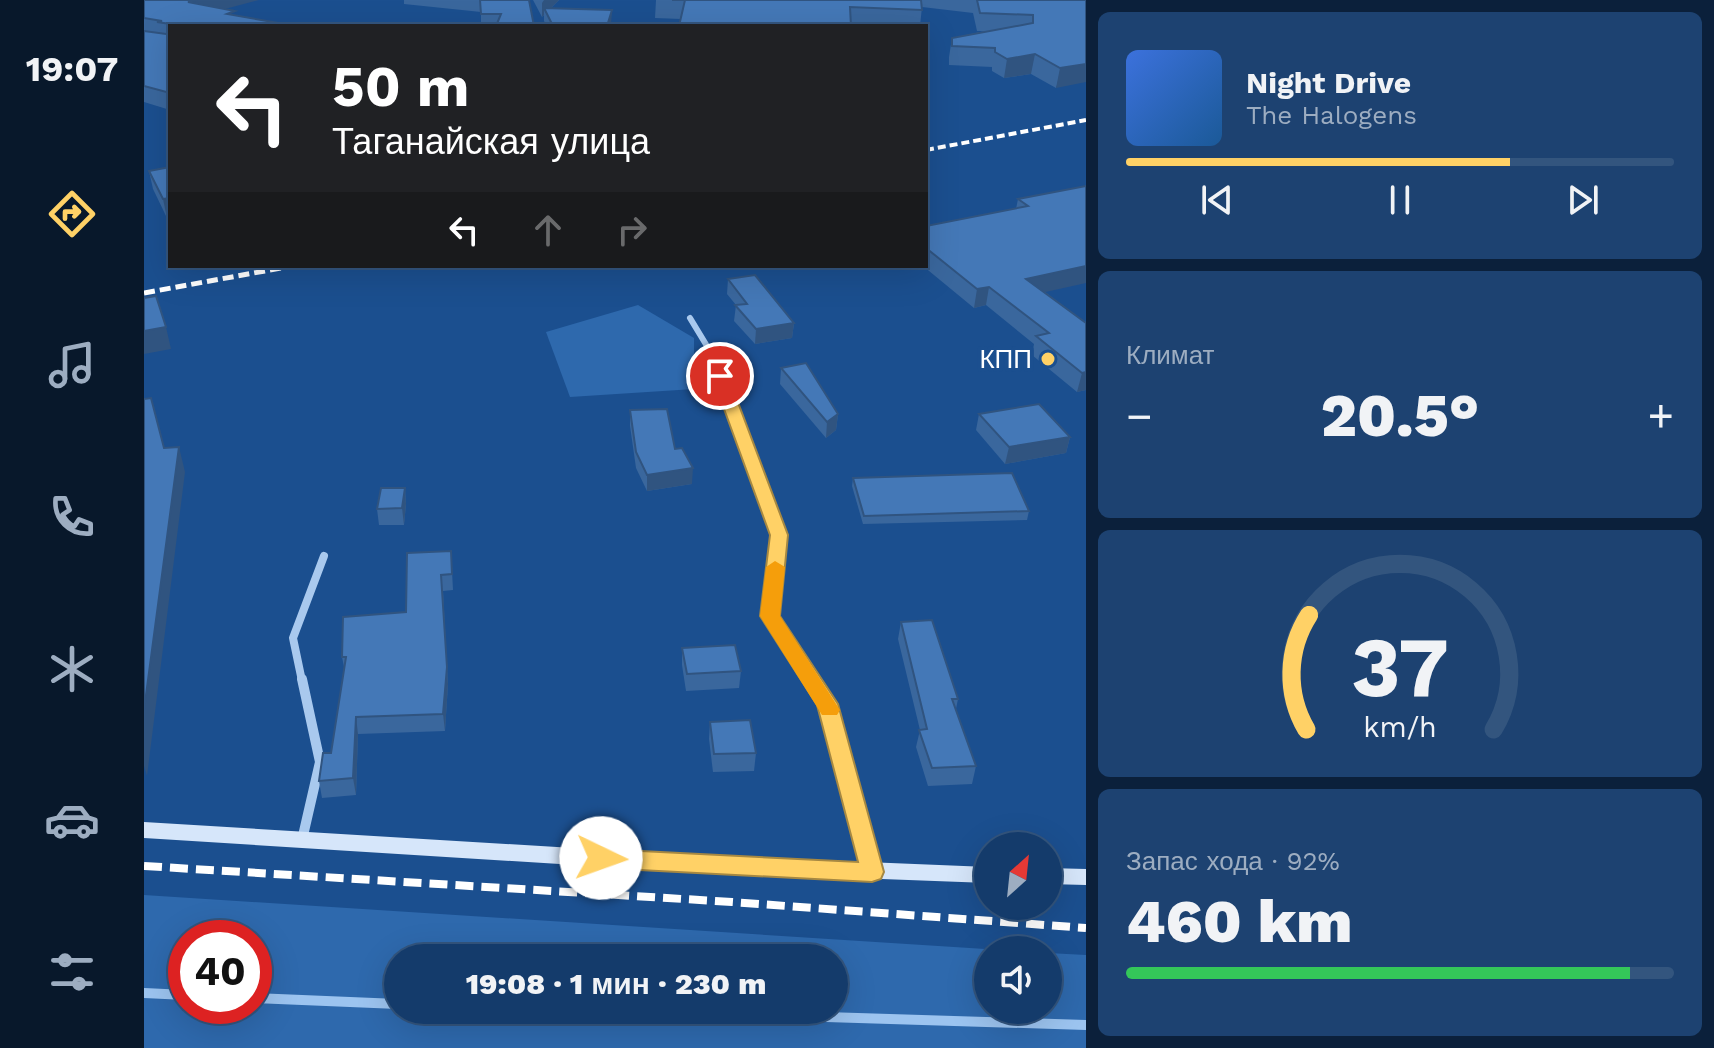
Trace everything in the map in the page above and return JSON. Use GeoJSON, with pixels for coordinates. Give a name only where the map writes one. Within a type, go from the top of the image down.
{"type":"FeatureCollection","features":[{"type":"Feature","properties":{"kind":"street"},"geometry":{"type":"LineString","coordinates":[[690,318],[713,356],[779,535],[770,616],[828,704],[872,872]]}},
{"type":"Feature","properties":{"kind":"street"},"geometry":{"type":"LineString","coordinates":[[302,841],[320,762],[293,638],[324,556]]}},
{"type":"Feature","properties":{"kind":"street"},"geometry":{"type":"LineString","coordinates":[[144,830],[872,872],[974,875]]}},
{"type":"Feature","properties":{"kind":"street"},"geometry":{"type":"LineString","coordinates":[[1062,876],[1086,877]]}},
{"type":"Feature","properties":{"kind":"shaded area"},"geometry":{"type":"Polygon","coordinates":[[[638,305],[694,338],[694,389],[570,397],[546,332],[638,305]]]}},
{"type":"Feature","properties":{"kind":"shaded area"},"geometry":{"type":"Polygon","coordinates":[[[144,895],[974,948],[974,1024],[1062,1024],[1062,954],[1086,955],[1086,1048],[144,1048],[144,895]]]}},
{"type":"Feature","properties":{"kind":"building"},"geometry":{"type":"Polygon","coordinates":[[[144,0],[197,0],[188,2],[235,11],[227,14],[284,24],[170,24],[144,18],[144,0]]]}},
{"type":"Feature","properties":{"kind":"building"},"geometry":{"type":"Polygon","coordinates":[[[480,0],[529,0],[534,24],[497,24],[501,14],[481,14],[480,0]]]}},
{"type":"Feature","properties":{"kind":"building"},"geometry":{"type":"Polygon","coordinates":[[[685,0],[921,0],[922,10],[850,7],[851,24],[679,24],[685,0]]]}},
{"type":"Feature","properties":{"kind":"building"},"geometry":{"type":"Polygon","coordinates":[[[977,0],[1086,0],[1086,64],[1060,68],[1035,54],[1007,59],[995,52],[995,48],[952,46],[952,38],[1033,23],[1033,15],[980,13],[977,0]]]}},
{"type":"Feature","properties":{"kind":"building"},"geometry":{"type":"Polygon","coordinates":[[[544,8],[612,10],[608,24],[552,24],[544,8]]]}},
{"type":"Feature","properties":{"kind":"building"},"geometry":{"type":"Polygon","coordinates":[[[144,31],[168,32],[168,92],[144,86],[144,31]]]}},
{"type":"Feature","properties":{"kind":"building"},"geometry":{"type":"Polygon","coordinates":[[[168,167],[168,198],[163,199],[149,171],[168,167]]]}},
{"type":"Feature","properties":{"kind":"building"},"geometry":{"type":"Polygon","coordinates":[[[1086,186],[1086,266],[1026,279],[1086,323],[1086,372],[1082,373],[1036,336],[1049,333],[989,287],[977,289],[928,250],[928,226],[1028,206],[1018,199],[1086,186]]]}},
{"type":"Feature","properties":{"kind":"building"},"geometry":{"type":"Polygon","coordinates":[[[755,275],[794,323],[756,329],[735,305],[747,304],[728,279],[755,275]]]}},
{"type":"Feature","properties":{"kind":"building"},"geometry":{"type":"Polygon","coordinates":[[[156,296],[166,327],[144,331],[144,298],[156,296]]]}},
{"type":"Feature","properties":{"kind":"building"},"geometry":{"type":"Polygon","coordinates":[[[806,363],[838,414],[827,422],[781,368],[806,363]]]}},
{"type":"Feature","properties":{"kind":"building"},"geometry":{"type":"Polygon","coordinates":[[[151,398],[164,448],[179,447],[144,710],[144,399],[151,398]]]}},
{"type":"Feature","properties":{"kind":"building"},"geometry":{"type":"Polygon","coordinates":[[[1039,404],[1070,437],[1009,447],[979,414],[1039,404]]]}},
{"type":"Feature","properties":{"kind":"building"},"geometry":{"type":"Polygon","coordinates":[[[667,409],[675,449],[682,448],[693,468],[647,475],[636,452],[630,410],[667,409]]]}},
{"type":"Feature","properties":{"kind":"building"},"geometry":{"type":"Polygon","coordinates":[[[1012,473],[1029,511],[864,516],[853,478],[1012,473]]]}},
{"type":"Feature","properties":{"kind":"building"},"geometry":{"type":"Polygon","coordinates":[[[381,488],[405,488],[402,508],[377,509],[381,488]]]}},
{"type":"Feature","properties":{"kind":"building"},"geometry":{"type":"Polygon","coordinates":[[[451,551],[452,574],[441,575],[447,667],[443,714],[356,717],[353,778],[319,781],[323,753],[331,753],[346,657],[342,657],[343,617],[406,612],[407,553],[451,551]]]}},
{"type":"Feature","properties":{"kind":"building"},"geometry":{"type":"Polygon","coordinates":[[[932,620],[958,699],[952,699],[976,766],[932,768],[919,730],[927,729],[901,622],[932,620]]]}},
{"type":"Feature","properties":{"kind":"building"},"geometry":{"type":"Polygon","coordinates":[[[735,645],[741,671],[687,674],[682,648],[735,645]]]}},
{"type":"Feature","properties":{"kind":"building"},"geometry":{"type":"Polygon","coordinates":[[[750,720],[756,753],[714,754],[710,722],[750,720]]]}},
{"type":"Feature","properties":{"kind":"waterway"},"geometry":{"type":"LineString","coordinates":[[144,993],[168,994]]}},
{"type":"Feature","properties":{"kind":"waterway"},"geometry":{"type":"LineString","coordinates":[[272,999],[384,1003]]}},
{"type":"Feature","properties":{"kind":"waterway"},"geometry":{"type":"LineString","coordinates":[[848,1018],[1086,1025]]}},
{"type":"Feature","properties":{"kind":"railway"},"geometry":{"type":"LineString","coordinates":[[928,150],[1086,120]]}},
{"type":"Feature","properties":{"kind":"railway"},"geometry":{"type":"LineString","coordinates":[[144,293],[281,268]]}},
{"type":"Feature","properties":{"kind":"railway"},"geometry":{"type":"LineString","coordinates":[[144,866],[732,902],[1086,928]]}},
{"type":"Feature","properties":{"kind":"slow traffic"},"geometry":{"type":"LineString","coordinates":[[775,567],[770,616],[829,710]]}},
{"type":"Feature","properties":{"kind":"place","name":"КПП"},"geometry":{"type":"Point","coordinates":[1048,359]}},
{"type":"Feature","properties":{"kind":"route"},"geometry":{"type":"LineString","coordinates":[[601,858],[872,872],[828,704],[770,616],[779,535],[720,376]]}}]}
